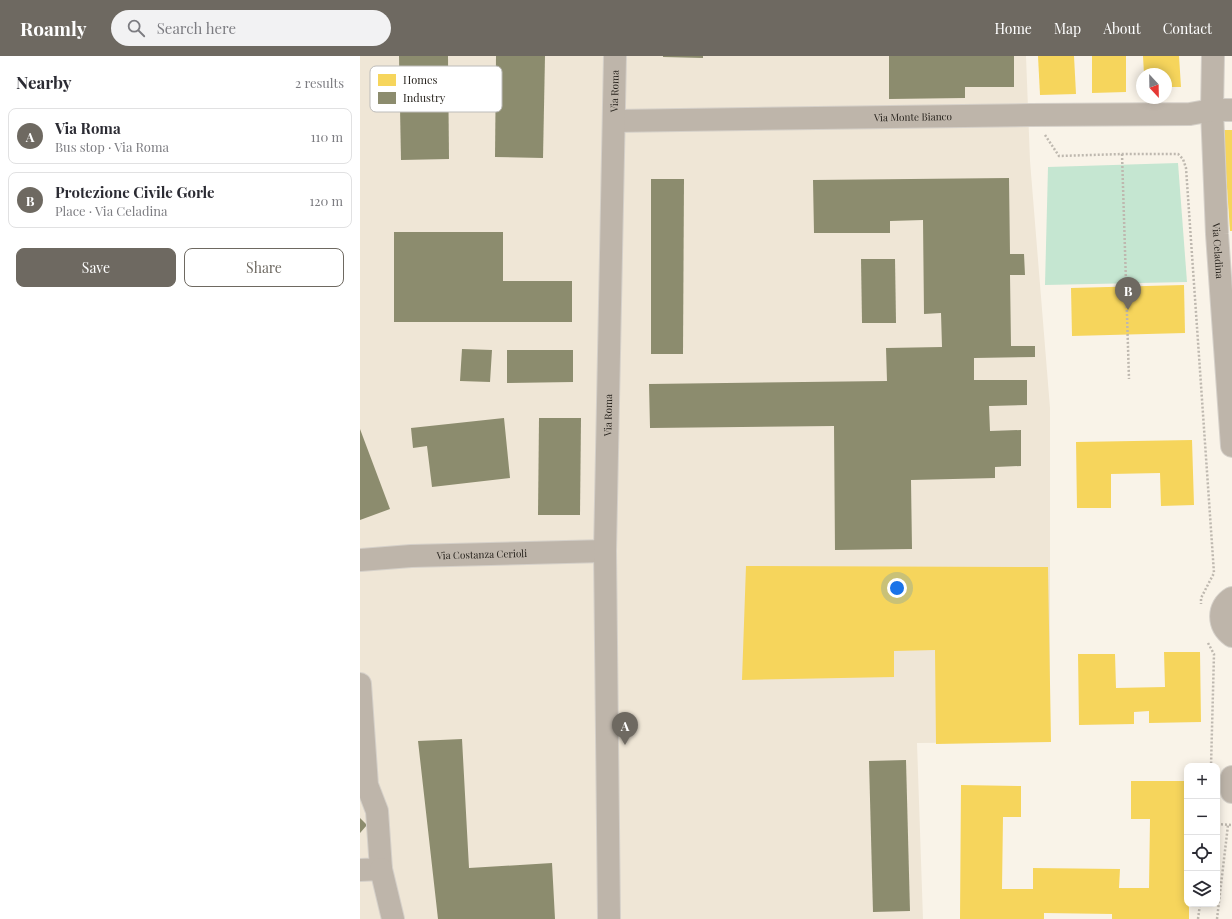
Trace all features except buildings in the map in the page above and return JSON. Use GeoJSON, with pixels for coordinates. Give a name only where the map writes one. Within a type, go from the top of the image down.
{"type":"FeatureCollection","features":[{"type":"Feature","properties":{"kind":"street","name":"Via Roma"},"geometry":{"type":"LineString","coordinates":[[609,919],[605,551],[615,56]]}},
{"type":"Feature","properties":{"kind":"street","name":"Via Celadina"},"geometry":{"type":"LineString","coordinates":[[1219,57],[1222,110],[1217,234],[1232,438]]}},
{"type":"Feature","properties":{"kind":"street","name":"Via Monte Bianco"},"geometry":{"type":"LineString","coordinates":[[614,122],[1031,115],[1190,114],[1222,110]]}},
{"type":"Feature","properties":{"kind":"street","name":"Via Costanza Cerioli"},"geometry":{"type":"LineString","coordinates":[[360,560],[412,556],[605,551]]}},
{"type":"Feature","properties":{"kind":"street"},"geometry":{"type":"LineString","coordinates":[[1232,598],[1223,606],[1221,616],[1225,631],[1232,636]]}},
{"type":"Feature","properties":{"kind":"street"},"geometry":{"type":"LineString","coordinates":[[360,684],[367,785],[377,811],[370,869],[393,919]]}},
{"type":"Feature","properties":{"kind":"street"},"geometry":{"type":"LineString","coordinates":[[1232,777],[1232,792]]}},
{"type":"Feature","properties":{"kind":"path"},"geometry":{"type":"LineString","coordinates":[[1031,115],[1059,156],[1178,154],[1184,159],[1186,168],[1214,573],[1201,598],[1201,609]]}},
{"type":"Feature","properties":{"kind":"path"},"geometry":{"type":"LineString","coordinates":[[1122,154],[1129,379]]}},
{"type":"Feature","properties":{"kind":"path"},"geometry":{"type":"LineString","coordinates":[[1207,641],[1214,654],[1211,763]]}},
{"type":"Feature","properties":{"kind":"path"},"geometry":{"type":"LineString","coordinates":[[1220,824],[1232,825]]}},
{"type":"Feature","properties":{"kind":"path"},"geometry":{"type":"LineString","coordinates":[[1217,919],[1228,825]]}},
{"type":"Feature","properties":{"kind":"path"},"geometry":{"type":"LineString","coordinates":[[1198,919],[1200,907]]}},
{"type":"Feature","properties":{"kind":"shaded area"},"geometry":{"type":"Polygon","coordinates":[[[360,56],[1026,56],[1030,161],[1050,408],[1050,742],[917,743],[923,919],[360,919],[360,56]]]}},
{"type":"Feature","properties":{"kind":"green space"},"geometry":{"type":"Polygon","coordinates":[[[1178,163],[1187,282],[1045,285],[1048,167],[1178,163]]]}},
{"type":"Feature","properties":{"kind":"place","name":"Protezione Civile Gorle"},"geometry":{"type":"Point","coordinates":[1128,310]}},
{"type":"Feature","properties":{"kind":"place","name":"Via Roma"},"geometry":{"type":"Point","coordinates":[625,745]}}]}
